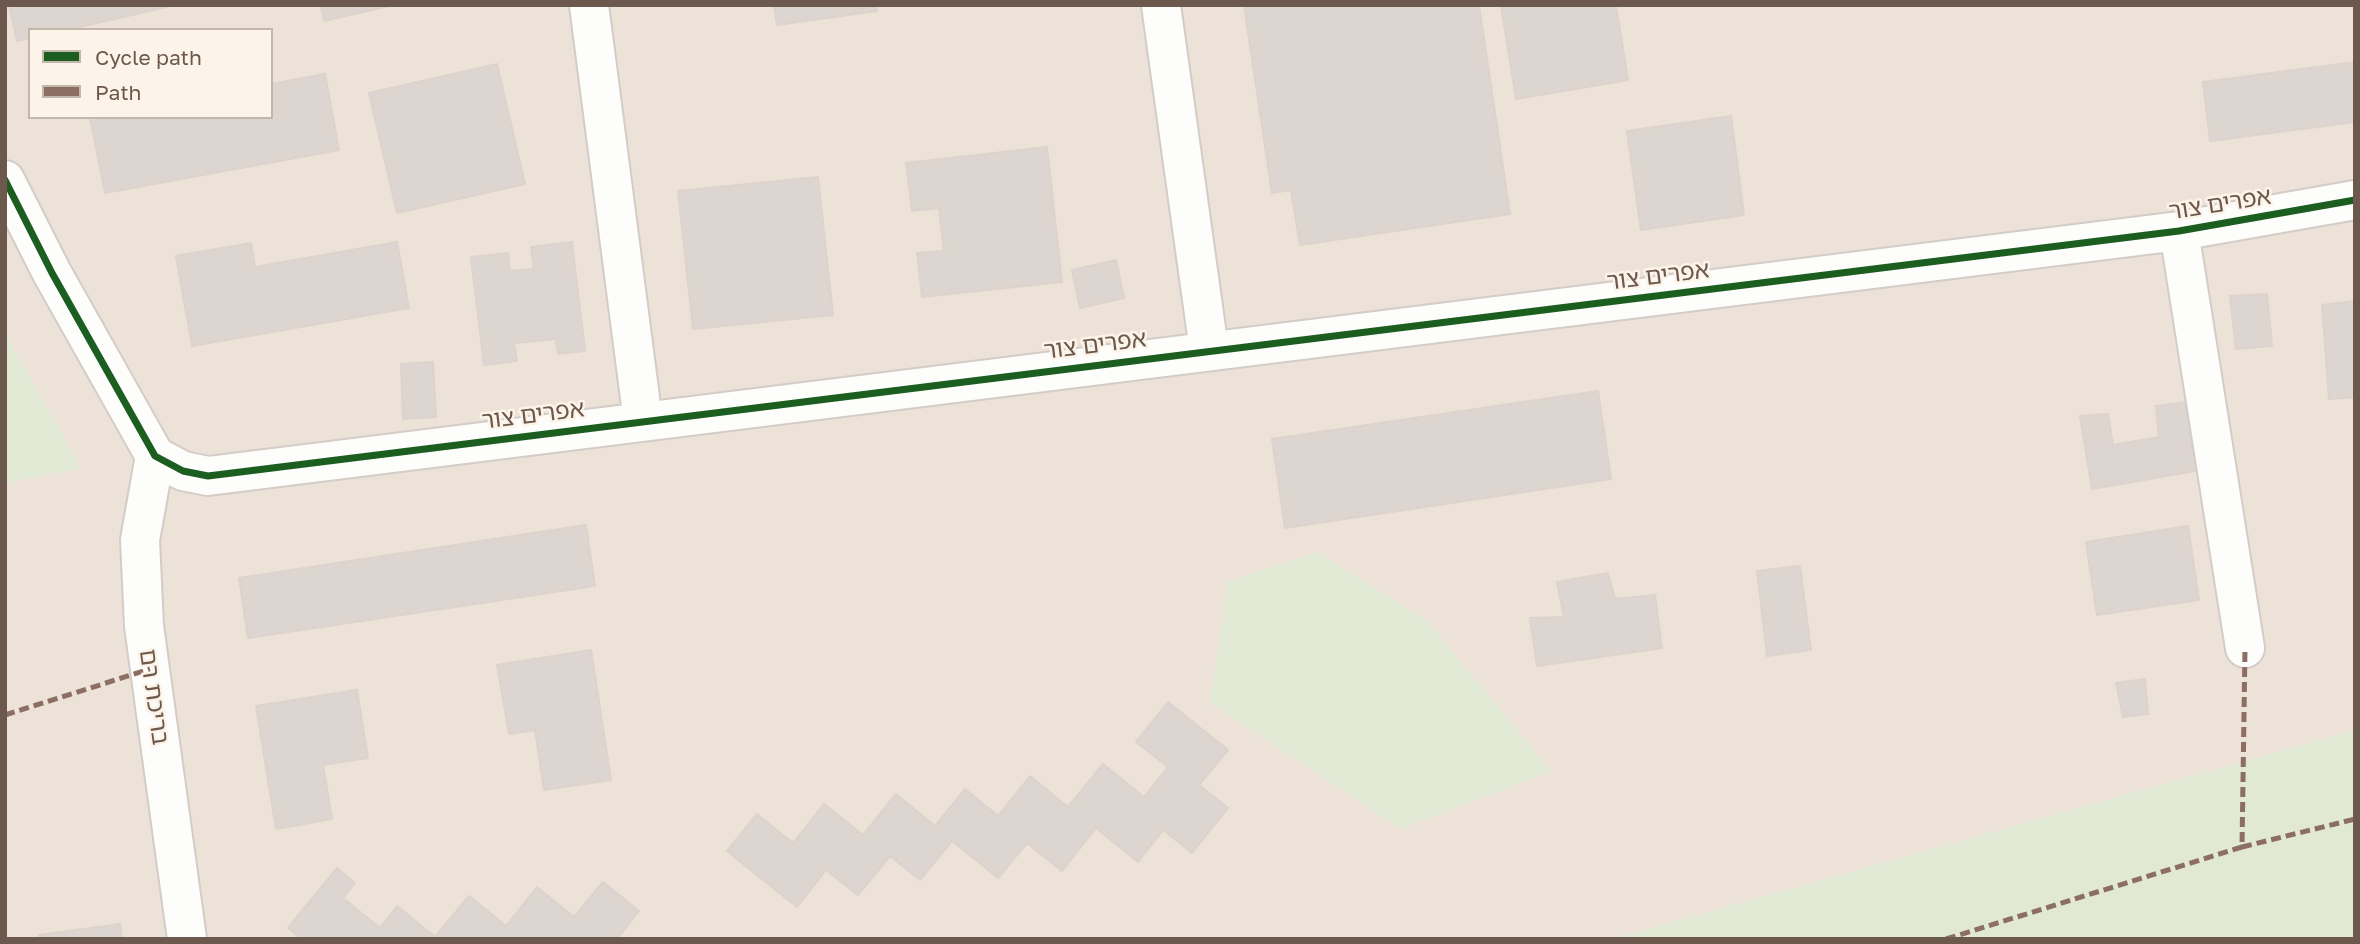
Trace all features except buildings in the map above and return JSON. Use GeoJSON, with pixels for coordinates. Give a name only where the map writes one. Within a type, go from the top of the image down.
{"type":"FeatureCollection","features":[{"type":"Feature","properties":{"kind":"street"},"geometry":{"type":"LineString","coordinates":[[589,5],[643,421]]}},
{"type":"Feature","properties":{"kind":"street"},"geometry":{"type":"LineString","coordinates":[[1161,5],[1209,350]]}},
{"type":"Feature","properties":{"kind":"street"},"geometry":{"type":"LineString","coordinates":[[5,180],[52,273],[155,456]]}},
{"type":"Feature","properties":{"kind":"street","name":"אפרים צור"},"geometry":{"type":"LineString","coordinates":[[155,456],[183,471],[208,476],[2179,231],[2355,200]]}},
{"type":"Feature","properties":{"kind":"street"},"geometry":{"type":"LineString","coordinates":[[2179,231],[2245,648]]}},
{"type":"Feature","properties":{"kind":"street","name":"בריכת רם"},"geometry":{"type":"LineString","coordinates":[[155,456],[140,540],[144,626],[187,939]]}},
{"type":"Feature","properties":{"kind":"shaded area"},"geometry":{"type":"Polygon","coordinates":[[[5,5],[2355,5],[2355,939],[5,939],[5,5]]]}},
{"type":"Feature","properties":{"kind":"green space"},"geometry":{"type":"Polygon","coordinates":[[[5,333],[81,468],[5,483],[5,333]]]}},
{"type":"Feature","properties":{"kind":"green space"},"geometry":{"type":"Polygon","coordinates":[[[1318,552],[1428,622],[1551,771],[1401,829],[1210,703],[1228,581],[1318,552]]]}},
{"type":"Feature","properties":{"kind":"green space"},"geometry":{"type":"Polygon","coordinates":[[[2355,730],[2355,939],[1612,939],[2355,730]]]}},
{"type":"Feature","properties":{"kind":"marked path"},"geometry":{"type":"LineString","coordinates":[[1946,939],[2242,847],[2245,648]]}},
{"type":"Feature","properties":{"kind":"marked path"},"geometry":{"type":"LineString","coordinates":[[5,715],[150,669]]}},
{"type":"Feature","properties":{"kind":"marked path"},"geometry":{"type":"LineString","coordinates":[[2242,847],[2355,819]]}},
{"type":"Feature","properties":{"kind":"cycle path"},"geometry":{"type":"LineString","coordinates":[[5,180],[52,273],[155,456],[183,471],[208,476],[2179,231],[2355,200]]}}]}
